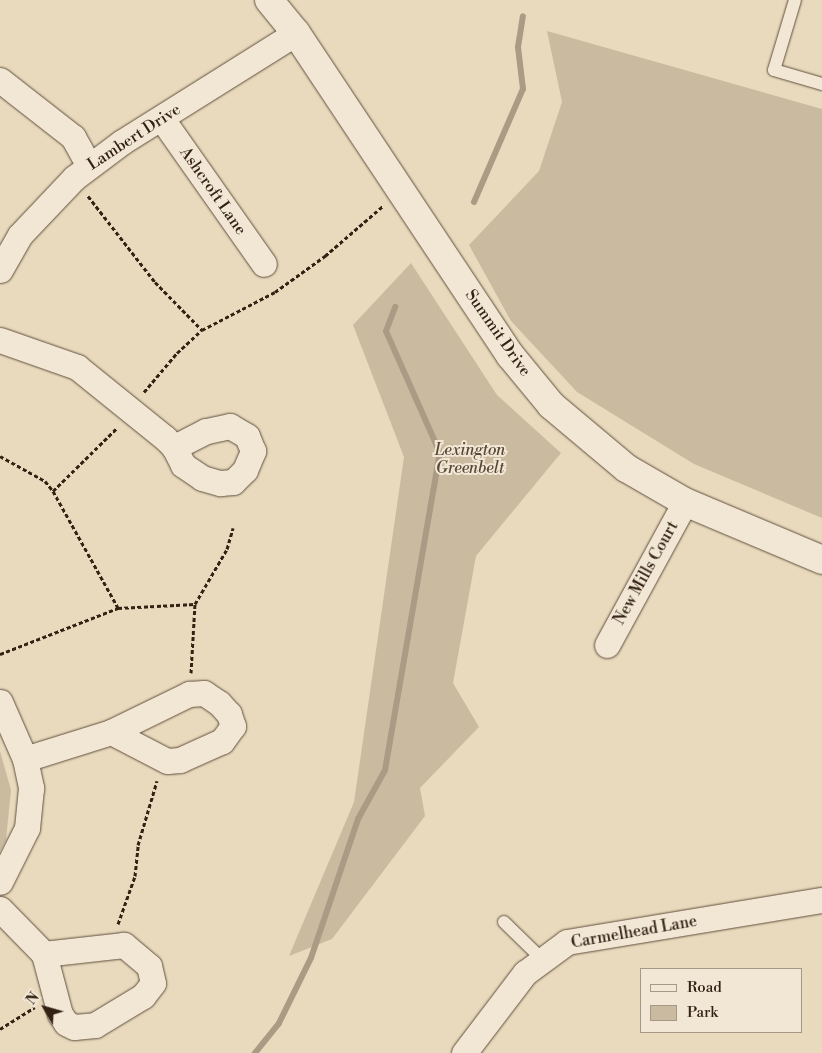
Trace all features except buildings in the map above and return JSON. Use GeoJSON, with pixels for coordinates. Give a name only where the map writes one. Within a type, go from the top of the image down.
{"type":"FeatureCollection","features":[{"type":"Feature","properties":{"kind":"street","name":"Summit Drive"},"geometry":{"type":"LineString","coordinates":[[269,0],[296,33],[510,355],[551,405],[626,468],[686,502],[822,560]]}},
{"type":"Feature","properties":{"kind":"street","name":"Lambert Drive"},"geometry":{"type":"LineString","coordinates":[[0,270],[20,235],[81,172],[296,33]]}},
{"type":"Feature","properties":{"kind":"street"},"geometry":{"type":"LineString","coordinates":[[0,80],[72,137],[81,172]]}},
{"type":"Feature","properties":{"kind":"street","name":"Ashcroft Lane"},"geometry":{"type":"LineString","coordinates":[[162,119],[264,264]]}},
{"type":"Feature","properties":{"kind":"street"},"geometry":{"type":"LineString","coordinates":[[0,340],[77,367],[132,409],[174,447]]}},
{"type":"Feature","properties":{"kind":"street","name":"New Mills Court"},"geometry":{"type":"LineString","coordinates":[[607,645],[686,502]]}},
{"type":"Feature","properties":{"kind":"street"},"geometry":{"type":"LineString","coordinates":[[25,759],[111,732],[192,694],[204,693],[219,703],[229,714],[233,726],[222,741],[180,760],[168,761],[111,732]]}},
{"type":"Feature","properties":{"kind":"street"},"geometry":{"type":"LineString","coordinates":[[0,702],[25,759],[31,788],[27,828],[0,882]]}},
{"type":"Feature","properties":{"kind":"street","name":"Carmelhead Lane"},"geometry":{"type":"LineString","coordinates":[[464,1053],[525,974],[567,942],[822,900]]}},
{"type":"Feature","properties":{"kind":"street"},"geometry":{"type":"LineString","coordinates":[[0,909],[44,954],[60,1014],[66,1023],[74,1027],[95,1025],[143,996],[153,983],[150,966],[124,945],[44,954]]}},
{"type":"Feature","properties":{"kind":"lane"},"geometry":{"type":"LineString","coordinates":[[795,0],[774,70],[822,84]]}},
{"type":"Feature","properties":{"kind":"lane"},"geometry":{"type":"LineString","coordinates":[[504,922],[543,960]]}},
{"type":"Feature","properties":{"kind":"path"},"geometry":{"type":"LineString","coordinates":[[81,172],[156,282],[202,330]]}},
{"type":"Feature","properties":{"kind":"path"},"geometry":{"type":"LineString","coordinates":[[54,491],[132,409],[149,384],[202,330],[275,292],[325,256],[352,230],[402,192]]}},
{"type":"Feature","properties":{"kind":"path"},"geometry":{"type":"LineString","coordinates":[[0,456],[45,481],[54,491],[118,608]]}},
{"type":"Feature","properties":{"kind":"path"},"geometry":{"type":"LineString","coordinates":[[192,694],[190,661],[195,604],[227,549],[233,528]]}},
{"type":"Feature","properties":{"kind":"path"},"geometry":{"type":"LineString","coordinates":[[0,654],[118,608],[195,604]]}},
{"type":"Feature","properties":{"kind":"path"},"geometry":{"type":"LineString","coordinates":[[115,946],[115,934],[134,876],[145,814],[168,761]]}},
{"type":"Feature","properties":{"kind":"path"},"geometry":{"type":"LineString","coordinates":[[0,1029],[55,996]]}},
{"type":"Feature","properties":{"kind":"green space"},"geometry":{"type":"Polygon","coordinates":[[[547,31],[822,109],[822,518],[694,464],[577,392],[511,321],[469,245],[539,171],[562,102],[547,31]]]}},
{"type":"Feature","properties":{"kind":"green space","name":"Lexington Greenbelt"},"geometry":{"type":"Polygon","coordinates":[[[411,263],[497,395],[561,453],[476,556],[453,683],[479,727],[420,788],[425,816],[332,939],[289,956],[354,802],[404,457],[353,325],[411,263]]]}},
{"type":"Feature","properties":{"kind":"green space"},"geometry":{"type":"Polygon","coordinates":[[[0,751],[11,790],[6,840],[0,851],[0,751]]]}},
{"type":"Feature","properties":{"kind":"waterway"},"geometry":{"type":"LineString","coordinates":[[474,202],[523,89],[518,47],[523,16]]}},
{"type":"Feature","properties":{"kind":"waterway"},"geometry":{"type":"LineString","coordinates":[[255,1053],[279,1023],[311,958],[358,819],[385,770],[440,453],[386,331],[395,307]]}}]}
